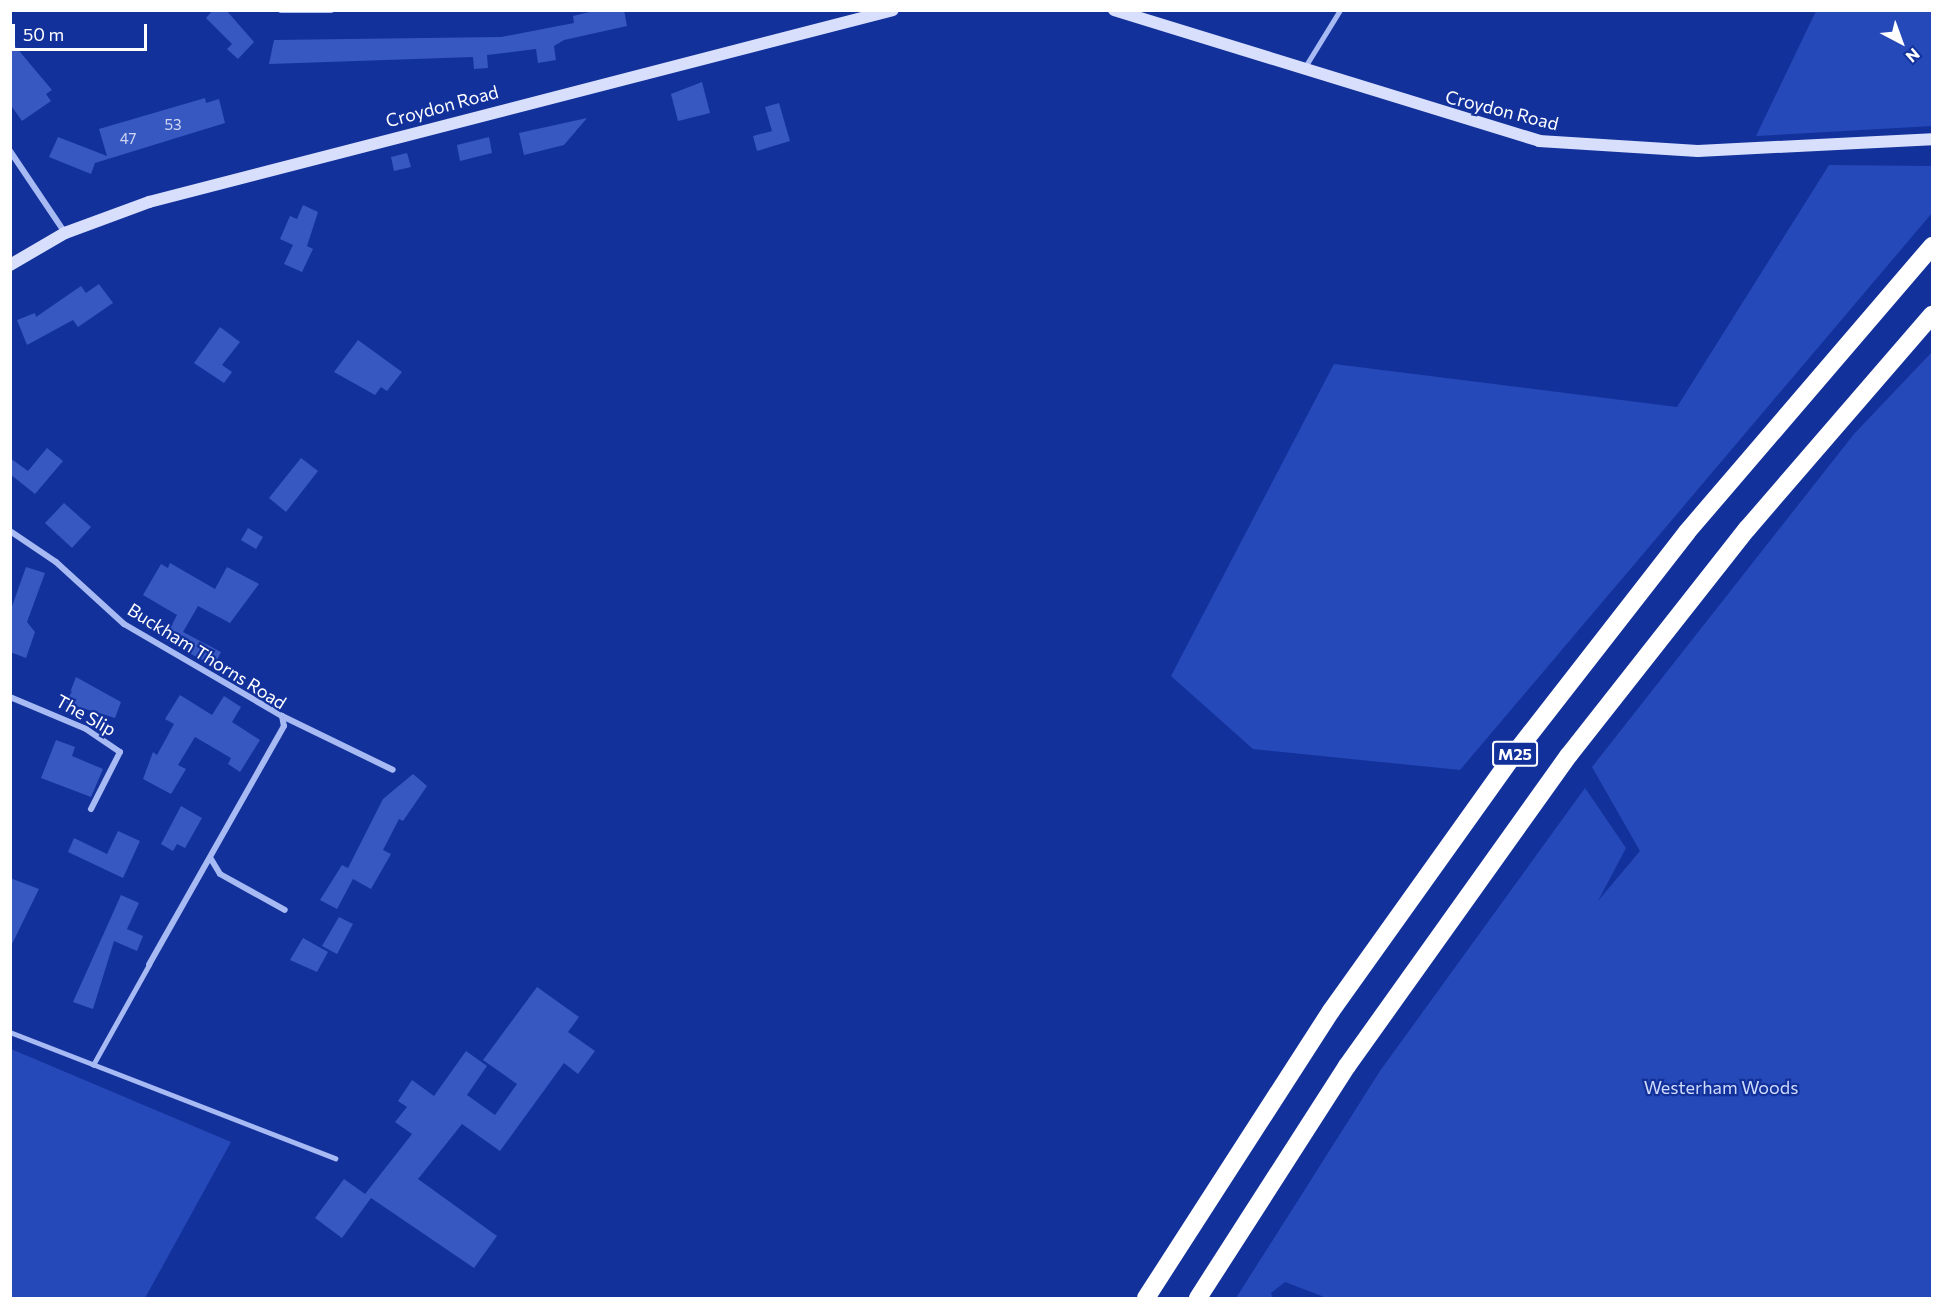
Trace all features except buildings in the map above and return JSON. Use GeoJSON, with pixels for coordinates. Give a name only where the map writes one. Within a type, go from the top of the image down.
{"type":"FeatureCollection","features":[{"type":"Feature","properties":{"kind":"highway","name":"M25"},"geometry":{"type":"LineString","coordinates":[[1146,1299],[1331,1011],[1520,748],[1687,532],[1932,246]]}},
{"type":"Feature","properties":{"kind":"highway","name":"M25"},"geometry":{"type":"LineString","coordinates":[[1198,1299],[1354,1056],[1569,755],[1747,529],[1932,315]]}},
{"type":"Feature","properties":{"kind":"main road","name":"Croydon Road"},"geometry":{"type":"LineString","coordinates":[[10,265],[65,233],[194,190],[893,10]]}},
{"type":"Feature","properties":{"kind":"main road","name":"Croydon Road"},"geometry":{"type":"LineString","coordinates":[[1114,10],[1454,118],[1560,144],[1698,151],[1932,139]]}},
{"type":"Feature","properties":{"kind":"street"},"geometry":{"type":"LineString","coordinates":[[281,10],[331,10]]}},
{"type":"Feature","properties":{"kind":"street"},"geometry":{"type":"LineString","coordinates":[[10,151],[65,233]]}},
{"type":"Feature","properties":{"kind":"street","name":"Buckham Thorns Road"},"geometry":{"type":"LineString","coordinates":[[10,531],[56,562],[124,624],[282,716],[285,726],[149,965]]}},
{"type":"Feature","properties":{"kind":"street","name":"The Slip"},"geometry":{"type":"LineString","coordinates":[[10,697],[86,729],[120,752],[91,809]]}},
{"type":"Feature","properties":{"kind":"street"},"geometry":{"type":"LineString","coordinates":[[282,716],[393,770]]}},
{"type":"Feature","properties":{"kind":"street"},"geometry":{"type":"LineString","coordinates":[[214,853],[210,861],[220,874],[285,910]]}},
{"type":"Feature","properties":{"kind":"lane"},"geometry":{"type":"LineString","coordinates":[[1304,69],[1340,10]]}},
{"type":"Feature","properties":{"kind":"lane"},"geometry":{"type":"LineString","coordinates":[[93,1065],[149,965]]}},
{"type":"Feature","properties":{"kind":"lane"},"geometry":{"type":"LineString","coordinates":[[10,1032],[335,1158]]}},
{"type":"Feature","properties":{"kind":"green space"},"geometry":{"type":"Polygon","coordinates":[[[1816,11],[1932,11],[1932,126],[1756,136],[1816,11]]]}},
{"type":"Feature","properties":{"kind":"green space"},"geometry":{"type":"Polygon","coordinates":[[[1829,165],[1932,166],[1932,213],[1460,770],[1253,749],[1171,676],[1334,364],[1677,407],[1829,165]]]}},
{"type":"Feature","properties":{"kind":"green space","name":"Westerham Woods"},"geometry":{"type":"Polygon","coordinates":[[[1932,352],[1932,1298],[1327,1298],[1285,1282],[1271,1293],[1273,1298],[1236,1298],[1380,1071],[1585,788],[1626,848],[1598,901],[1640,851],[1592,767],[1854,434],[1932,352]]]}},
{"type":"Feature","properties":{"kind":"green space"},"geometry":{"type":"Polygon","coordinates":[[[11,1049],[231,1142],[145,1298],[11,1298],[11,1049]]]}}]}
